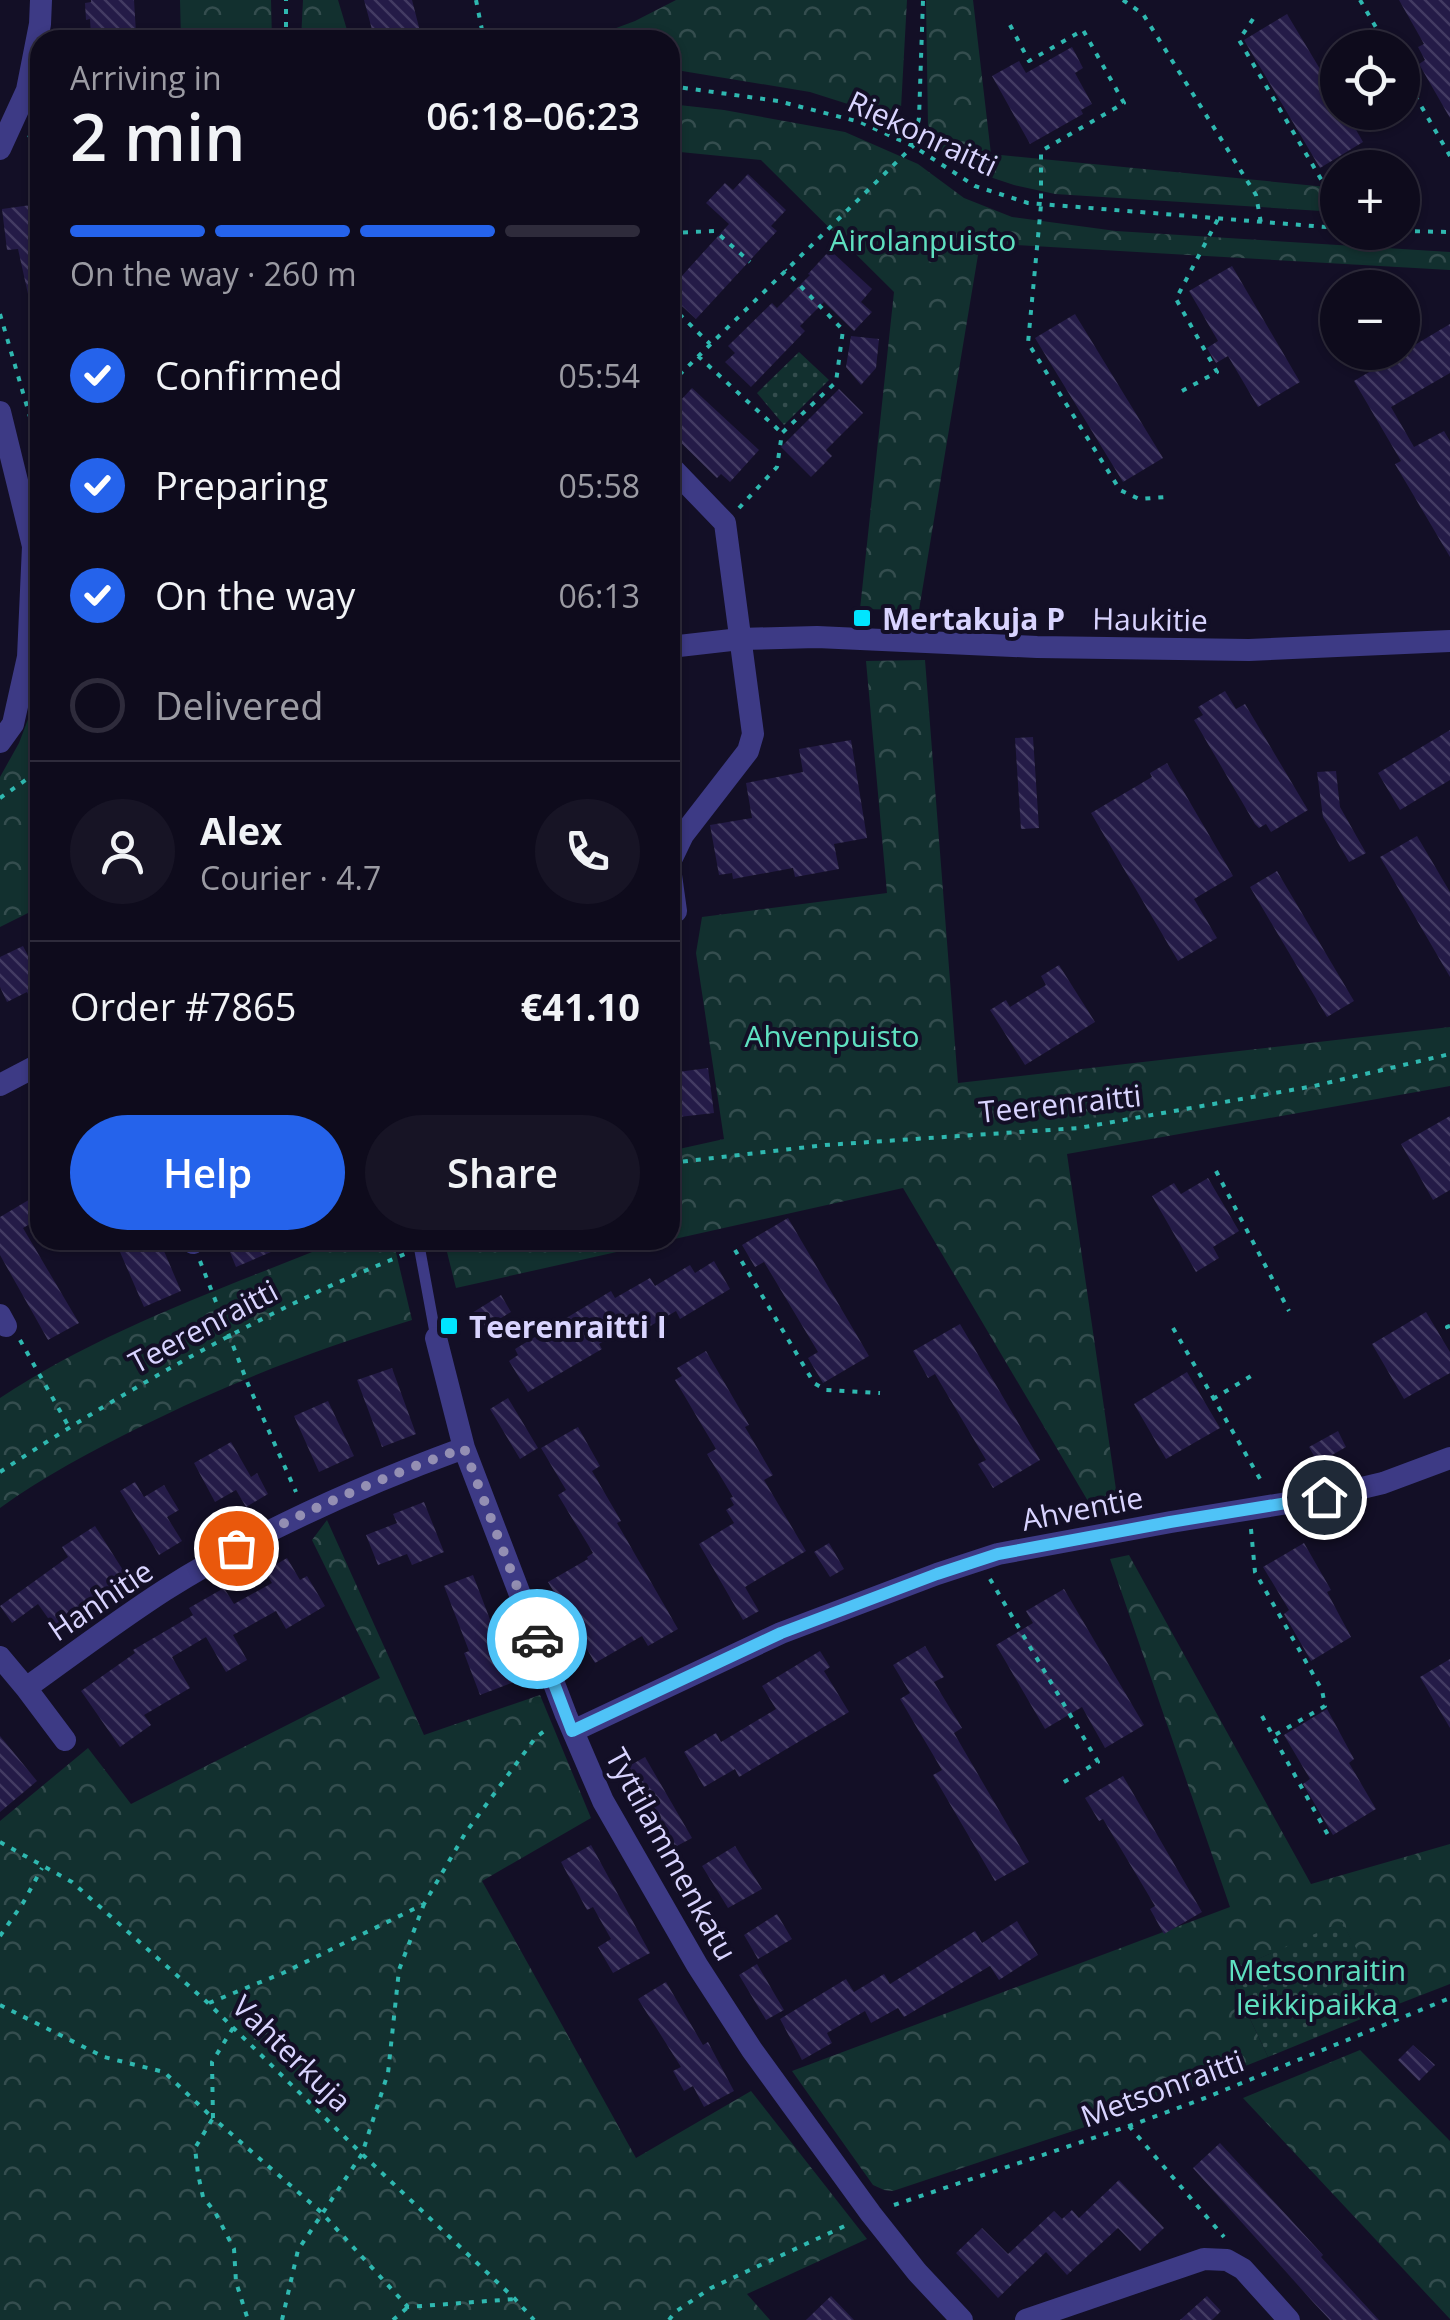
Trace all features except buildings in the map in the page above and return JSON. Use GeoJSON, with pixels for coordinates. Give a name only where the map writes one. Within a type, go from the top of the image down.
{"type":"FeatureCollection","features":[{"type":"Feature","properties":{"kind":"street"},"geometry":{"type":"LineString","coordinates":[[39,30],[41,0]]}},
{"type":"Feature","properties":{"kind":"street"},"geometry":{"type":"LineString","coordinates":[[0,150],[30,75]]}},
{"type":"Feature","properties":{"kind":"street"},"geometry":{"type":"LineString","coordinates":[[0,412],[30,521]]}},
{"type":"Feature","properties":{"kind":"street"},"geometry":{"type":"LineString","coordinates":[[680,476],[725,523],[753,734],[748,751],[680,842]]}},
{"type":"Feature","properties":{"kind":"street"},"geometry":{"type":"LineString","coordinates":[[0,742],[13,724],[30,633]]}},
{"type":"Feature","properties":{"kind":"street","name":"Haukitie"},"geometry":{"type":"LineString","coordinates":[[680,646],[740,640],[861,637],[1036,647],[1249,650],[1450,641]]}},
{"type":"Feature","properties":{"kind":"street"},"geometry":{"type":"LineString","coordinates":[[0,1085],[30,1069]]}},
{"type":"Feature","properties":{"kind":"street","name":"Tyttilammenkatu"},"geometry":{"type":"LineString","coordinates":[[436,1338],[464,1448],[569,1723],[603,1800],[697,1965],[752,2050],[878,2211],[918,2272],[962,2320]]}},
{"type":"Feature","properties":{"kind":"street","name":"Hanhitie"},"geometry":{"type":"LineString","coordinates":[[26,1688],[164,1590],[256,1537],[418,1464],[464,1448]]}},
{"type":"Feature","properties":{"kind":"street","name":"Ahventie"},"geometry":{"type":"LineString","coordinates":[[569,1723],[781,1633],[998,1554],[1324,1497],[1383,1483],[1450,1458]]}},
{"type":"Feature","properties":{"kind":"street"},"geometry":{"type":"LineString","coordinates":[[0,1657],[65,1740]]}},
{"type":"Feature","properties":{"kind":"street"},"geometry":{"type":"LineString","coordinates":[[1026,2320],[1204,2259],[1227,2260],[1244,2269],[1289,2320]]}},
{"type":"Feature","properties":{"kind":"lane","name":"Tyttilammenkatu"},"geometry":{"type":"LineString","coordinates":[[419,1250],[436,1338]]}},
{"type":"Feature","properties":{"kind":"path"},"geometry":{"type":"LineString","coordinates":[[286,0],[286,30]]}},
{"type":"Feature","properties":{"kind":"path"},"geometry":{"type":"LineString","coordinates":[[476,0],[482,30]]}},
{"type":"Feature","properties":{"kind":"path"},"geometry":{"type":"LineString","coordinates":[[680,374],[913,146],[919,118],[923,0]]}},
{"type":"Feature","properties":{"kind":"path"},"geometry":{"type":"LineString","coordinates":[[1123,0],[1143,14],[1256,195],[1261,223]]}},
{"type":"Feature","properties":{"kind":"path"},"geometry":{"type":"LineString","coordinates":[[1360,0],[1378,30]]}},
{"type":"Feature","properties":{"kind":"path"},"geometry":{"type":"LineString","coordinates":[[1253,19],[1238,40],[1320,178]]}},
{"type":"Feature","properties":{"kind":"path"},"geometry":{"type":"LineString","coordinates":[[1010,26],[1029,61],[1082,30],[1124,103],[1041,151],[1042,206],[1028,342],[1120,490],[1138,500],[1166,497]]}},
{"type":"Feature","properties":{"kind":"path","name":"Riekonraitti"},"geometry":{"type":"LineString","coordinates":[[680,87],[778,101],[860,122],[913,146],[975,186],[1042,206],[1320,227]]}},
{"type":"Feature","properties":{"kind":"path"},"geometry":{"type":"LineString","coordinates":[[1420,104],[1450,156]]}},
{"type":"Feature","properties":{"kind":"path"},"geometry":{"type":"LineString","coordinates":[[1182,391],[1216,372],[1176,298],[1218,220]]}},
{"type":"Feature","properties":{"kind":"path"},"geometry":{"type":"LineString","coordinates":[[680,233],[715,231],[750,262]]}},
{"type":"Feature","properties":{"kind":"path"},"geometry":{"type":"LineString","coordinates":[[1420,231],[1450,232]]}},
{"type":"Feature","properties":{"kind":"path"},"geometry":{"type":"LineString","coordinates":[[725,523],[777,467],[782,433],[836,382],[843,330],[785,270]]}},
{"type":"Feature","properties":{"kind":"path"},"geometry":{"type":"LineString","coordinates":[[0,314],[30,417]]}},
{"type":"Feature","properties":{"kind":"path"},"geometry":{"type":"LineString","coordinates":[[680,315],[710,344]]}},
{"type":"Feature","properties":{"kind":"path"},"geometry":{"type":"LineString","coordinates":[[698,356],[782,433]]}},
{"type":"Feature","properties":{"kind":"path"},"geometry":{"type":"LineString","coordinates":[[0,798],[30,777]]}},
{"type":"Feature","properties":{"kind":"path","name":"Teerenraitti"},"geometry":{"type":"LineString","coordinates":[[680,1162],[825,1146],[1079,1128],[1314,1086],[1450,1054]]}},
{"type":"Feature","properties":{"kind":"path"},"geometry":{"type":"LineString","coordinates":[[1216,1170],[1289,1311]]}},
{"type":"Feature","properties":{"kind":"path"},"geometry":{"type":"LineString","coordinates":[[195,1250],[248,1384],[306,1513]]}},
{"type":"Feature","properties":{"kind":"path","name":"Teerenraitti"},"geometry":{"type":"LineString","coordinates":[[0,1472],[168,1368],[405,1250]]}},
{"type":"Feature","properties":{"kind":"path"},"geometry":{"type":"LineString","coordinates":[[735,1250],[814,1382],[826,1390],[880,1393]]}},
{"type":"Feature","properties":{"kind":"path"},"geometry":{"type":"LineString","coordinates":[[3,1321],[16,1332],[69,1426]]}},
{"type":"Feature","properties":{"kind":"path"},"geometry":{"type":"LineString","coordinates":[[1172,1328],[1266,1491]]}},
{"type":"Feature","properties":{"kind":"path"},"geometry":{"type":"LineString","coordinates":[[1214,1399],[1250,1376]]}},
{"type":"Feature","properties":{"kind":"path"},"geometry":{"type":"LineString","coordinates":[[1248,1510],[1255,1572],[1322,1690],[1325,1706],[1273,1736]]}},
{"type":"Feature","properties":{"kind":"path"},"geometry":{"type":"LineString","coordinates":[[979,1560],[1098,1762],[1057,1786]]}},
{"type":"Feature","properties":{"kind":"path"},"geometry":{"type":"LineString","coordinates":[[1262,1716],[1328,1836]]}},
{"type":"Feature","properties":{"kind":"path"},"geometry":{"type":"LineString","coordinates":[[282,2320],[298,2250],[362,2154],[388,2072],[399,1970],[424,1904],[466,1832],[536,1738],[569,1723]]}},
{"type":"Feature","properties":{"kind":"path","name":"Vahterkuja"},"geometry":{"type":"LineString","coordinates":[[0,1842],[72,1882],[208,2003],[534,2320]]}},
{"type":"Feature","properties":{"kind":"path"},"geometry":{"type":"LineString","coordinates":[[0,1936],[43,1866]]}},
{"type":"Feature","properties":{"kind":"path"},"geometry":{"type":"LineString","coordinates":[[208,2003],[283,1973],[424,1904]]}},
{"type":"Feature","properties":{"kind":"path","name":"Metsonraitti"},"geometry":{"type":"LineString","coordinates":[[668,2320],[711,2288],[878,2211],[1205,2098],[1450,1998]]}},
{"type":"Feature","properties":{"kind":"path"},"geometry":{"type":"LineString","coordinates":[[0,2005],[104,2058],[164,2072],[321,2212],[408,2307]]}},
{"type":"Feature","properties":{"kind":"path"},"geometry":{"type":"LineString","coordinates":[[233,2027],[212,2062],[212,2118],[195,2148],[203,2198],[234,2249],[236,2282],[248,2320]]}},
{"type":"Feature","properties":{"kind":"path"},"geometry":{"type":"LineString","coordinates":[[1129,2126],[1227,2241],[1227,2260]]}},
{"type":"Feature","properties":{"kind":"path"},"geometry":{"type":"LineString","coordinates":[[393,2320],[408,2307],[515,2299]]}},
{"type":"Feature","properties":{"kind":"green space"},"geometry":{"type":"Polygon","coordinates":[[[180,0],[271,0],[272,30],[181,30],[180,0]]]}},
{"type":"Feature","properties":{"kind":"green space"},"geometry":{"type":"Polygon","coordinates":[[[303,0],[338,0],[347,30],[302,30],[303,0]]]}},
{"type":"Feature","properties":{"kind":"green space"},"geometry":{"type":"Polygon","coordinates":[[[676,0],[907,0],[901,108],[892,118],[810,92],[680,71],[680,30],[611,30],[676,0]]]}},
{"type":"Feature","properties":{"kind":"green space","name":"Airolanpuisto"},"geometry":{"type":"Polygon","coordinates":[[[926,0],[973,0],[991,154],[1320,186],[1320,211],[1055,194],[984,175],[942,151],[928,126],[926,0]]]}},
{"type":"Feature","properties":{"kind":"green space","name":"Airolanpuisto"},"geometry":{"type":"Polygon","coordinates":[[[680,105],[845,132],[918,164],[964,198],[1012,217],[1116,231],[1320,244],[1320,250],[1450,252],[1450,270],[980,243],[919,610],[860,609],[894,292],[761,160],[680,152],[680,105]]]}},
{"type":"Feature","properties":{"kind":"green space"},"geometry":{"type":"Polygon","coordinates":[[[799,352],[829,380],[784,425],[757,393],[799,352]]]}},
{"type":"Feature","properties":{"kind":"green space","name":"Ahvenpuisto"},"geometry":{"type":"Polygon","coordinates":[[[925,660],[958,1083],[1450,1027],[1450,1086],[1067,1154],[1119,1510],[1095,1513],[903,1188],[680,1238],[680,1149],[724,1139],[696,953],[702,917],[887,893],[866,661],[925,660]]]}},
{"type":"Feature","properties":{"kind":"green space"},"geometry":{"type":"Polygon","coordinates":[[[30,714],[30,912],[0,927],[0,777],[30,714]]]}},
{"type":"Feature","properties":{"kind":"green space"},"geometry":{"type":"Polygon","coordinates":[[[317,1250],[395,1250],[412,1320],[274,1368],[174,1411],[68,1464],[0,1508],[0,1398],[81,1351],[211,1292],[317,1250]]]}},
{"type":"Feature","properties":{"kind":"green space"},"geometry":{"type":"Polygon","coordinates":[[[446,1250],[625,1250],[456,1288],[446,1250]]]}},
{"type":"Feature","properties":{"kind":"green space"},"geometry":{"type":"Polygon","coordinates":[[[327,1520],[424,1735],[540,1695],[591,1818],[482,1881],[636,2158],[751,2091],[867,2239],[747,2294],[770,2320],[0,2320],[0,1821],[88,1748],[131,1804],[380,1678],[312,1540],[327,1520]]]}},
{"type":"Feature","properties":{"kind":"green space"},"geometry":{"type":"Polygon","coordinates":[[[1129,1555],[1311,1884],[1450,1844],[1450,1984],[1388,2008],[1342,1923],[1228,1972],[1268,2057],[1127,2113],[893,2191],[884,2190],[873,2185],[792,2071],[1230,1907],[1110,1559],[1129,1555]]]}},
{"type":"Feature","properties":{"kind":"green space","name":"Metsonraitin leikkipaikka"},"geometry":{"type":"Polygon","coordinates":[[[1342,1922],[1388,2008],[1268,2057],[1228,1972],[1342,1922]]]}},
{"type":"Feature","properties":{"kind":"green space"},"geometry":{"type":"Polygon","coordinates":[[[1360,2050],[1450,2141],[1450,2319],[1243,2098],[1360,2050]]]}},
{"type":"Feature","properties":{"kind":"way so far"},"geometry":{"type":"LineString","coordinates":[[236,1548],[306,1513],[464,1448],[537,1639]]}},
{"type":"Feature","properties":{"kind":"place","name":"Mertakuja P"},"geometry":{"type":"Point","coordinates":[862,618]}},
{"type":"Feature","properties":{"kind":"place","name":"Teerenraitti I"},"geometry":{"type":"Point","coordinates":[449,1326]}},
{"type":"Feature","properties":{"kind":"route"},"geometry":{"type":"LineString","coordinates":[[537,1639],[572,1731],[781,1633],[998,1554],[1324,1497]]}}]}
